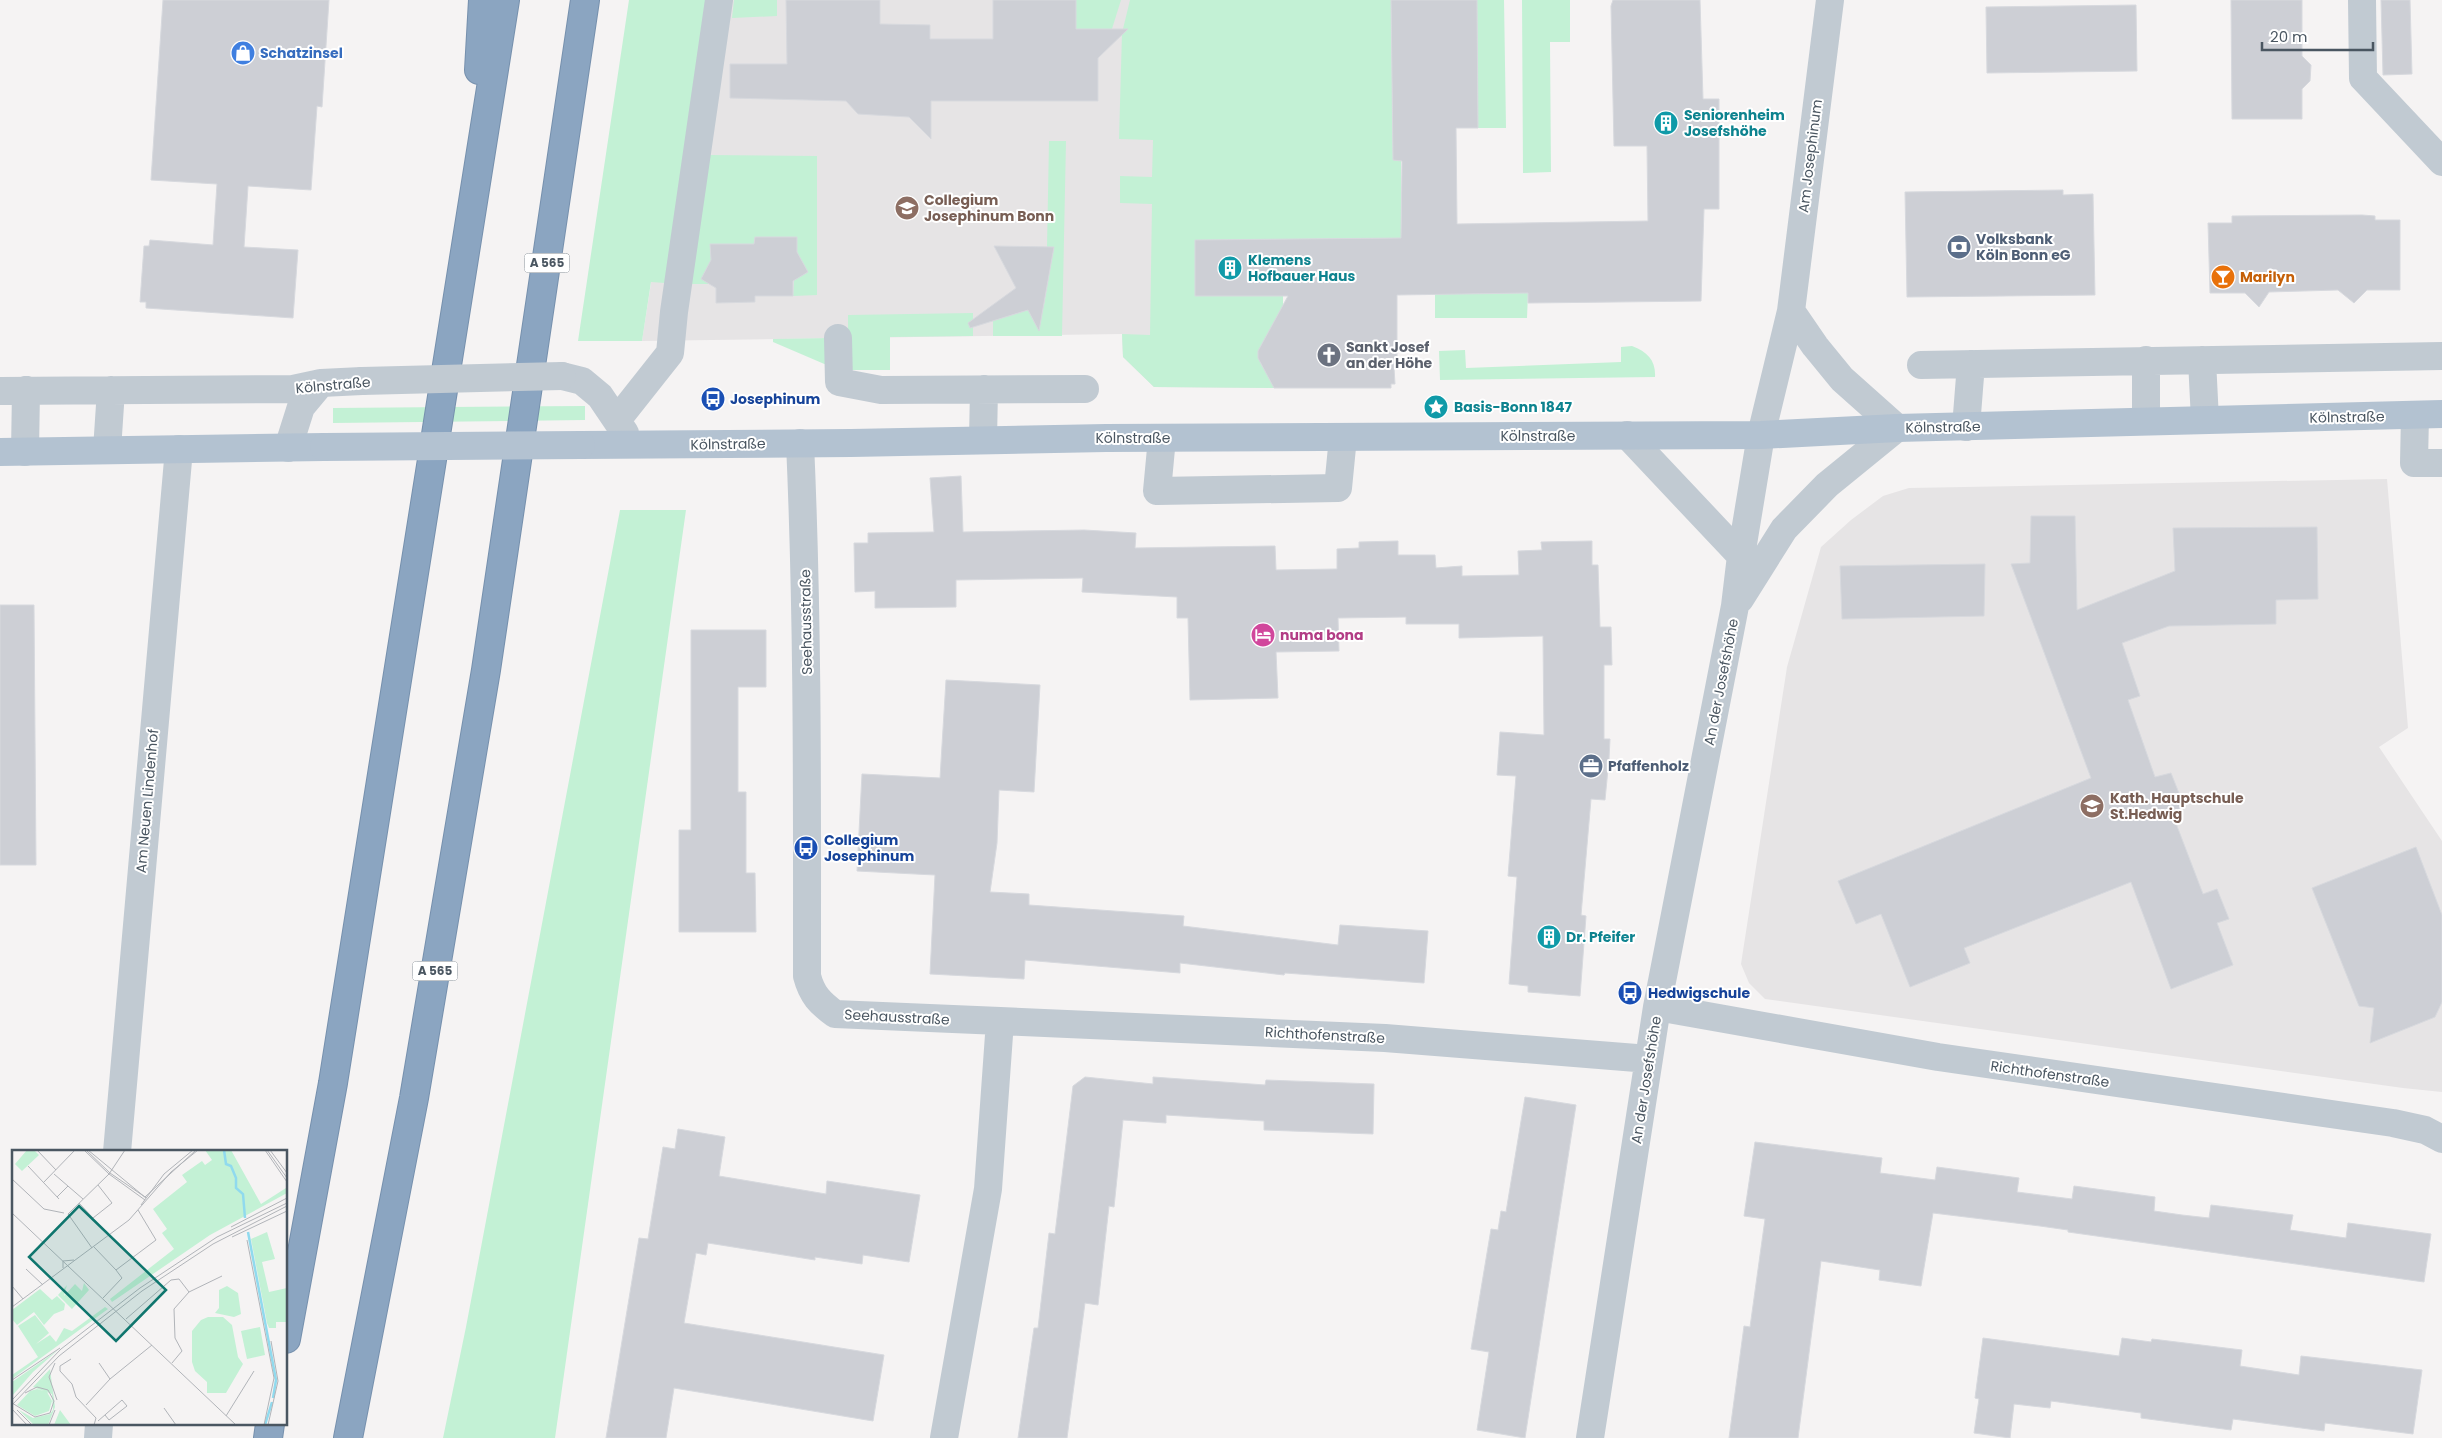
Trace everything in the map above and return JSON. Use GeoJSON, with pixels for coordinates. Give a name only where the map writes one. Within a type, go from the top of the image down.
{"type":"FeatureCollection","features":[{"type":"Feature","properties":{"kind":"highway"},"geometry":{"type":"LineString","coordinates":[[470,221],[483,0]]}},
{"type":"Feature","properties":{"kind":"highway"},"geometry":{"type":"LineString","coordinates":[[288,1328],[334,1074],[505,0]]}},
{"type":"Feature","properties":{"kind":"highway","name":"A 565"},"geometry":{"type":"LineString","coordinates":[[348,1438],[414,1098],[486,670],[585,0]]}},
{"type":"Feature","properties":{"kind":"main road","name":"Kölnstraße"},"geometry":{"type":"LineString","coordinates":[[13,452],[1162,438],[1762,435],[1897,428],[2442,414]]}},
{"type":"Feature","properties":{"kind":"street"},"geometry":{"type":"LineString","coordinates":[[616,420],[670,353],[674,312],[719,0]]}},
{"type":"Feature","properties":{"kind":"street","name":"Am Josephinum"},"geometry":{"type":"LineString","coordinates":[[1762,435],[1791,311],[1830,0]]}},
{"type":"Feature","properties":{"kind":"street"},"geometry":{"type":"LineString","coordinates":[[2362,0],[2363,78],[2442,162]]}},
{"type":"Feature","properties":{"kind":"street"},"geometry":{"type":"LineString","coordinates":[[1791,311],[1815,346],[1842,379],[1897,428]]}},
{"type":"Feature","properties":{"kind":"street"},"geometry":{"type":"LineString","coordinates":[[838,338],[839,382],[881,390],[1085,389]]}},
{"type":"Feature","properties":{"kind":"street"},"geometry":{"type":"LineString","coordinates":[[1921,365],[2442,356]]}},
{"type":"Feature","properties":{"kind":"street"},"geometry":{"type":"LineString","coordinates":[[2146,360],[2146,421]]}},
{"type":"Feature","properties":{"kind":"street"},"geometry":{"type":"LineString","coordinates":[[2202,360],[2205,420]]}},
{"type":"Feature","properties":{"kind":"street"},"geometry":{"type":"LineString","coordinates":[[1966,427],[1971,364]]}},
{"type":"Feature","properties":{"kind":"street","name":"Kölnstraße"},"geometry":{"type":"LineString","coordinates":[[13,390],[294,389],[321,383],[362,381],[562,376],[582,381],[600,396],[633,445]]}},
{"type":"Feature","properties":{"kind":"street"},"geometry":{"type":"LineString","coordinates":[[288,448],[301,407],[321,383]]}},
{"type":"Feature","properties":{"kind":"street"},"geometry":{"type":"LineString","coordinates":[[983,440],[984,389]]}},
{"type":"Feature","properties":{"kind":"street"},"geometry":{"type":"LineString","coordinates":[[13,390],[13,452]]}},
{"type":"Feature","properties":{"kind":"street"},"geometry":{"type":"LineString","coordinates":[[107,450],[111,390]]}},
{"type":"Feature","properties":{"kind":"street"},"geometry":{"type":"LineString","coordinates":[[2415,415],[2414,463],[2442,463]]}},
{"type":"Feature","properties":{"kind":"street","name":"An der Josefshöhe"},"geometry":{"type":"LineString","coordinates":[[1735,606],[1784,529],[1827,485],[1897,428]]}},
{"type":"Feature","properties":{"kind":"street"},"geometry":{"type":"LineString","coordinates":[[1627,435],[1741,556]]}},
{"type":"Feature","properties":{"kind":"street","name":"An der Josefshöhe"},"geometry":{"type":"LineString","coordinates":[[1590,1438],[1657,1007],[1735,606],[1741,556],[1762,435]]}},
{"type":"Feature","properties":{"kind":"street"},"geometry":{"type":"LineString","coordinates":[[1162,438],[1157,490],[1338,488],[1343,437]]}},
{"type":"Feature","properties":{"kind":"street","name":"Seehausstraße"},"geometry":{"type":"LineString","coordinates":[[800,443],[807,628],[807,976],[810,988],[818,1002],[835,1014],[1000,1021]]}},
{"type":"Feature","properties":{"kind":"street","name":"Am Neuen Lindenhof"},"geometry":{"type":"LineString","coordinates":[[117,1150],[179,450]]}},
{"type":"Feature","properties":{"kind":"street","name":"Richthofenstraße"},"geometry":{"type":"LineString","coordinates":[[1657,1007],[1938,1057],[2392,1123],[2425,1130],[2442,1139]]}},
{"type":"Feature","properties":{"kind":"street"},"geometry":{"type":"LineString","coordinates":[[944,1438],[988,1189],[1000,1021]]}},
{"type":"Feature","properties":{"kind":"street","name":"Richthofenstraße"},"geometry":{"type":"LineString","coordinates":[[1000,1021],[1385,1038],[1649,1059]]}},
{"type":"Feature","properties":{"kind":"shaded area","name":"Collegium Josephinum Bonn"},"geometry":{"type":"Polygon","coordinates":[[[695,0],[1150,0],[1195,240],[1195,296],[1283,296],[1283,324],[1260,362],[1262,366],[1264,365],[1276,388],[1154,387],[1123,357],[1122,334],[642,341],[695,0]]]}},
{"type":"Feature","properties":{"kind":"shaded area","name":"Kath. Hauptschule St.Hedwig"},"geometry":{"type":"Polygon","coordinates":[[[2387,479],[2408,728],[2379,747],[2442,841],[2442,1092],[1765,999],[1749,983],[1741,964],[1787,667],[1821,547],[1851,520],[1883,496],[1909,488],[2387,479]]]}},
{"type":"Feature","properties":{"kind":"green space"},"geometry":{"type":"Polygon","coordinates":[[[629,0],[707,0],[665,283],[651,282],[642,341],[578,341],[629,0]]]}},
{"type":"Feature","properties":{"kind":"green space"},"geometry":{"type":"Polygon","coordinates":[[[734,0],[777,0],[777,16],[732,18],[734,0]]]}},
{"type":"Feature","properties":{"kind":"green space"},"geometry":{"type":"Polygon","coordinates":[[[1076,0],[1121,0],[1111,32],[1109,29],[1076,29],[1076,0]]]}},
{"type":"Feature","properties":{"kind":"green space"},"geometry":{"type":"Polygon","coordinates":[[[1130,0],[1391,0],[1393,160],[1401,161],[1401,238],[1195,240],[1195,296],[1283,296],[1283,324],[1260,362],[1262,366],[1264,365],[1276,374],[1276,388],[1154,387],[1123,357],[1122,334],[1150,335],[1152,204],[1120,203],[1120,176],[1152,177],[1153,140],[1119,139],[1122,33],[1130,0]]]}},
{"type":"Feature","properties":{"kind":"green space"},"geometry":{"type":"Polygon","coordinates":[[[1477,0],[1504,0],[1506,128],[1478,128],[1477,0]]]}},
{"type":"Feature","properties":{"kind":"green space"},"geometry":{"type":"Polygon","coordinates":[[[1522,0],[1570,0],[1570,42],[1550,42],[1551,172],[1523,173],[1522,0]]]}},
{"type":"Feature","properties":{"kind":"green space"},"geometry":{"type":"Polygon","coordinates":[[[1049,141],[1066,141],[1062,336],[993,336],[993,314],[1001,318],[1044,305],[1054,247],[1047,247],[1049,141]]]}},
{"type":"Feature","properties":{"kind":"green space"},"geometry":{"type":"Polygon","coordinates":[[[709,155],[817,156],[817,295],[793,296],[797,237],[755,237],[754,244],[711,244],[711,267],[706,269],[704,275],[710,284],[690,284],[709,155]]]}},
{"type":"Feature","properties":{"kind":"green space"},"geometry":{"type":"Polygon","coordinates":[[[1528,293],[1527,318],[1435,318],[1435,294],[1528,293]]]}},
{"type":"Feature","properties":{"kind":"green space"},"geometry":{"type":"Polygon","coordinates":[[[973,313],[973,336],[890,337],[890,370],[848,370],[848,315],[973,313]]]}},
{"type":"Feature","properties":{"kind":"green space"},"geometry":{"type":"Polygon","coordinates":[[[830,338],[829,366],[773,342],[773,339],[830,338]]]}},
{"type":"Feature","properties":{"kind":"green space"},"geometry":{"type":"Polygon","coordinates":[[[1632,346],[1647,354],[1650,358],[1654,366],[1655,377],[1440,380],[1439,351],[1465,350],[1466,368],[1621,362],[1621,347],[1632,346]]]}},
{"type":"Feature","properties":{"kind":"green space"},"geometry":{"type":"Polygon","coordinates":[[[585,406],[585,420],[333,423],[333,408],[585,406]]]}},
{"type":"Feature","properties":{"kind":"green space"},"geometry":{"type":"Polygon","coordinates":[[[620,510],[686,510],[555,1438],[443,1438],[466,1327],[620,510]]]}},
{"type":"Feature","properties":{"kind":"building","name":"Schatzinsel"},"geometry":{"type":"Polygon","coordinates":[[[163,0],[329,0],[322,107],[317,106],[311,190],[248,186],[244,247],[298,250],[293,318],[146,308],[146,302],[140,302],[144,246],[149,246],[150,240],[213,245],[217,184],[151,180],[163,0]]]}},
{"type":"Feature","properties":{"kind":"building"},"geometry":{"type":"Polygon","coordinates":[[[786,0],[880,0],[880,24],[930,25],[930,39],[993,39],[993,0],[1076,0],[1076,29],[1128,29],[1098,58],[1098,101],[931,101],[931,139],[909,117],[858,114],[846,101],[730,98],[730,64],[787,64],[786,0]]]}},
{"type":"Feature","properties":{"kind":"building"},"geometry":{"type":"Polygon","coordinates":[[[1391,0],[1477,0],[1478,128],[1456,128],[1457,224],[1648,221],[1647,146],[1614,146],[1611,6],[1613,0],[1700,0],[1703,99],[1719,99],[1719,209],[1704,209],[1701,301],[1528,303],[1528,293],[1397,295],[1397,368],[1394,368],[1395,384],[1391,384],[1391,388],[1274,388],[1258,358],[1258,351],[1288,296],[1195,296],[1195,240],[1401,238],[1402,161],[1393,160],[1391,0]]]}},
{"type":"Feature","properties":{"kind":"building"},"geometry":{"type":"Polygon","coordinates":[[[2231,0],[2302,0],[2302,56],[2311,65],[2310,81],[2302,89],[2302,119],[2232,119],[2231,0]]]}},
{"type":"Feature","properties":{"kind":"building"},"geometry":{"type":"Polygon","coordinates":[[[2381,0],[2410,0],[2412,74],[2383,75],[2381,0]]]}},
{"type":"Feature","properties":{"kind":"building"},"geometry":{"type":"Polygon","coordinates":[[[2136,5],[2137,71],[1987,73],[1986,7],[2136,5]]]}},
{"type":"Feature","properties":{"kind":"building"},"geometry":{"type":"Polygon","coordinates":[[[2063,190],[2063,195],[2093,194],[2095,295],[1907,297],[1905,192],[2063,190]]]}},
{"type":"Feature","properties":{"kind":"building"},"geometry":{"type":"Polygon","coordinates":[[[2232,216],[2375,216],[2375,220],[2400,220],[2400,290],[2367,290],[2354,303],[2338,290],[2269,292],[2259,307],[2245,293],[2210,293],[2208,223],[2232,223],[2232,216]]]}},
{"type":"Feature","properties":{"kind":"building"},"geometry":{"type":"Polygon","coordinates":[[[755,237],[797,237],[797,252],[808,272],[793,281],[793,296],[755,296],[755,302],[716,303],[716,288],[701,279],[711,260],[710,244],[754,244],[755,237]]]}},
{"type":"Feature","properties":{"kind":"building"},"geometry":{"type":"Polygon","coordinates":[[[994,246],[1054,247],[1039,331],[1028,310],[970,328],[968,323],[1016,288],[994,246]]]}},
{"type":"Feature","properties":{"kind":"building"},"geometry":{"type":"Polygon","coordinates":[[[961,476],[963,532],[1084,530],[1136,533],[1135,548],[1275,546],[1276,570],[1337,569],[1337,549],[1359,548],[1359,542],[1398,541],[1398,555],[1435,555],[1436,568],[1462,566],[1462,576],[1519,575],[1518,551],[1542,550],[1541,542],[1592,541],[1592,565],[1598,565],[1600,627],[1611,627],[1612,665],[1604,665],[1604,739],[1610,739],[1605,800],[1591,799],[1581,915],[1586,916],[1580,996],[1528,992],[1528,986],[1509,984],[1517,877],[1508,876],[1516,776],[1497,775],[1500,732],[1544,735],[1543,636],[1459,638],[1459,624],[1406,624],[1406,617],[1338,618],[1339,651],[1276,652],[1278,698],[1190,700],[1188,618],[1177,618],[1177,597],[1082,592],[1083,578],[956,580],[956,607],[875,608],[875,591],[855,592],[854,543],[868,543],[868,533],[934,532],[930,478],[961,476]]]}},
{"type":"Feature","properties":{"kind":"building"},"geometry":{"type":"Polygon","coordinates":[[[2031,516],[2075,516],[2077,610],[2175,571],[2173,528],[2317,527],[2318,599],[2276,600],[2276,624],[2169,626],[2122,643],[2140,696],[2128,700],[2155,777],[2171,773],[2184,806],[2172,813],[2203,894],[2217,889],[2229,919],[2217,923],[2233,965],[2171,989],[2131,882],[1964,948],[1970,963],[1910,987],[1881,914],[1856,924],[1838,881],[2091,778],[2011,564],[2030,563],[2031,516]]]}},
{"type":"Feature","properties":{"kind":"building"},"geometry":{"type":"Polygon","coordinates":[[[1985,564],[1984,616],[1842,619],[1840,566],[1985,564]]]}},
{"type":"Feature","properties":{"kind":"building"},"geometry":{"type":"Polygon","coordinates":[[[0,605],[34,605],[36,865],[0,865],[0,605]]]}},
{"type":"Feature","properties":{"kind":"building"},"geometry":{"type":"Polygon","coordinates":[[[691,630],[766,630],[766,687],[738,687],[738,792],[746,792],[746,873],[755,873],[756,932],[679,932],[679,830],[691,830],[691,630]]]}},
{"type":"Feature","properties":{"kind":"building"},"geometry":{"type":"Polygon","coordinates":[[[946,680],[1040,685],[1034,792],[999,790],[997,843],[990,892],[1029,894],[1029,905],[1184,916],[1183,926],[1338,945],[1340,925],[1428,931],[1424,983],[1285,973],[1284,975],[1180,963],[1180,973],[1025,960],[1024,979],[930,974],[935,875],[857,871],[862,774],[940,778],[946,680]]]}},
{"type":"Feature","properties":{"kind":"building"},"geometry":{"type":"Polygon","coordinates":[[[2416,847],[2442,915],[2442,1002],[2435,1017],[2370,1043],[2374,1008],[2359,1006],[2312,888],[2416,847]]]}},
{"type":"Feature","properties":{"kind":"building"},"geometry":{"type":"Polygon","coordinates":[[[1085,1077],[1153,1084],[1153,1077],[1265,1085],[1266,1080],[1374,1084],[1373,1134],[1264,1130],[1264,1121],[1166,1115],[1166,1123],[1123,1120],[1114,1207],[1109,1206],[1098,1305],[1085,1303],[1067,1438],[1018,1438],[1034,1328],[1038,1328],[1049,1233],[1055,1234],[1073,1086],[1085,1077]]]}},
{"type":"Feature","properties":{"kind":"building"},"geometry":{"type":"Polygon","coordinates":[[[1525,1097],[1576,1105],[1525,1438],[1477,1430],[1489,1352],[1471,1349],[1491,1229],[1498,1230],[1501,1211],[1506,1212],[1525,1097]]]}},
{"type":"Feature","properties":{"kind":"building"},"geometry":{"type":"Polygon","coordinates":[[[678,1129],[725,1137],[719,1176],[826,1194],[827,1181],[920,1195],[909,1262],[863,1255],[862,1264],[815,1257],[815,1260],[708,1243],[706,1255],[696,1253],[684,1323],[884,1355],[873,1421],[674,1388],[666,1438],[606,1438],[639,1238],[648,1239],[663,1147],[675,1149],[678,1129]]]}},
{"type":"Feature","properties":{"kind":"building"},"geometry":{"type":"Polygon","coordinates":[[[1755,1142],[1882,1158],[1880,1173],[1935,1180],[1937,1167],[2019,1178],[2017,1192],[2072,1199],[2074,1186],[2155,1197],[2154,1211],[2182,1215],[2209,1218],[2211,1205],[2293,1215],[2290,1230],[2346,1238],[2348,1223],[2431,1234],[2424,1282],[2068,1232],[2068,1230],[2040,1226],[1933,1213],[1921,1286],[1879,1280],[1880,1270],[1821,1261],[1798,1438],[1729,1438],[1744,1326],[1750,1327],[1765,1219],[1744,1216],[1755,1142]]]}},
{"type":"Feature","properties":{"kind":"building"},"geometry":{"type":"Polygon","coordinates":[[[1983,1338],[2119,1356],[2122,1338],[2151,1342],[2152,1339],[2242,1350],[2240,1366],[2299,1375],[2301,1356],[2422,1370],[2413,1434],[2325,1423],[2324,1431],[2233,1419],[2231,1430],[2141,1418],[2141,1413],[2051,1401],[2050,1408],[2014,1404],[2010,1438],[1974,1433],[1979,1399],[1975,1398],[1983,1338]]]}},
{"type":"Feature","properties":{"kind":"place","name":"Schatzinsel"},"geometry":{"type":"Point","coordinates":[243,53]}},
{"type":"Feature","properties":{"kind":"place","name":"Seniorenheim Josefshöhe"},"geometry":{"type":"Point","coordinates":[1666,123]}},
{"type":"Feature","properties":{"kind":"place","name":"Collegium Josephinum Bonn"},"geometry":{"type":"Point","coordinates":[907,208]}},
{"type":"Feature","properties":{"kind":"place","name":"Volksbank Köln Bonn eG"},"geometry":{"type":"Point","coordinates":[1959,247]}},
{"type":"Feature","properties":{"kind":"place","name":"Klemens Hofbauer Haus"},"geometry":{"type":"Point","coordinates":[1230,268]}},
{"type":"Feature","properties":{"kind":"place","name":"Marilyn"},"geometry":{"type":"Point","coordinates":[2223,277]}},
{"type":"Feature","properties":{"kind":"place","name":"Sankt Josef an der Höhe"},"geometry":{"type":"Point","coordinates":[1329,355]}},
{"type":"Feature","properties":{"kind":"place","name":"Josephinum"},"geometry":{"type":"Point","coordinates":[713,399]}},
{"type":"Feature","properties":{"kind":"place","name":"Basis-Bonn 1847"},"geometry":{"type":"Point","coordinates":[1436,407]}},
{"type":"Feature","properties":{"kind":"place","name":"numa bona"},"geometry":{"type":"Point","coordinates":[1263,635]}},
{"type":"Feature","properties":{"kind":"place","name":"Pfaffenholz"},"geometry":{"type":"Point","coordinates":[1591,766]}},
{"type":"Feature","properties":{"kind":"place","name":"Kath. Hauptschule St.Hedwig"},"geometry":{"type":"Point","coordinates":[2092,806]}},
{"type":"Feature","properties":{"kind":"place","name":"Collegium Josephinum"},"geometry":{"type":"Point","coordinates":[806,848]}},
{"type":"Feature","properties":{"kind":"place","name":"Dr. Pfeifer"},"geometry":{"type":"Point","coordinates":[1549,937]}},
{"type":"Feature","properties":{"kind":"place","name":"Hedwigschule"},"geometry":{"type":"Point","coordinates":[1630,993]}}]}
